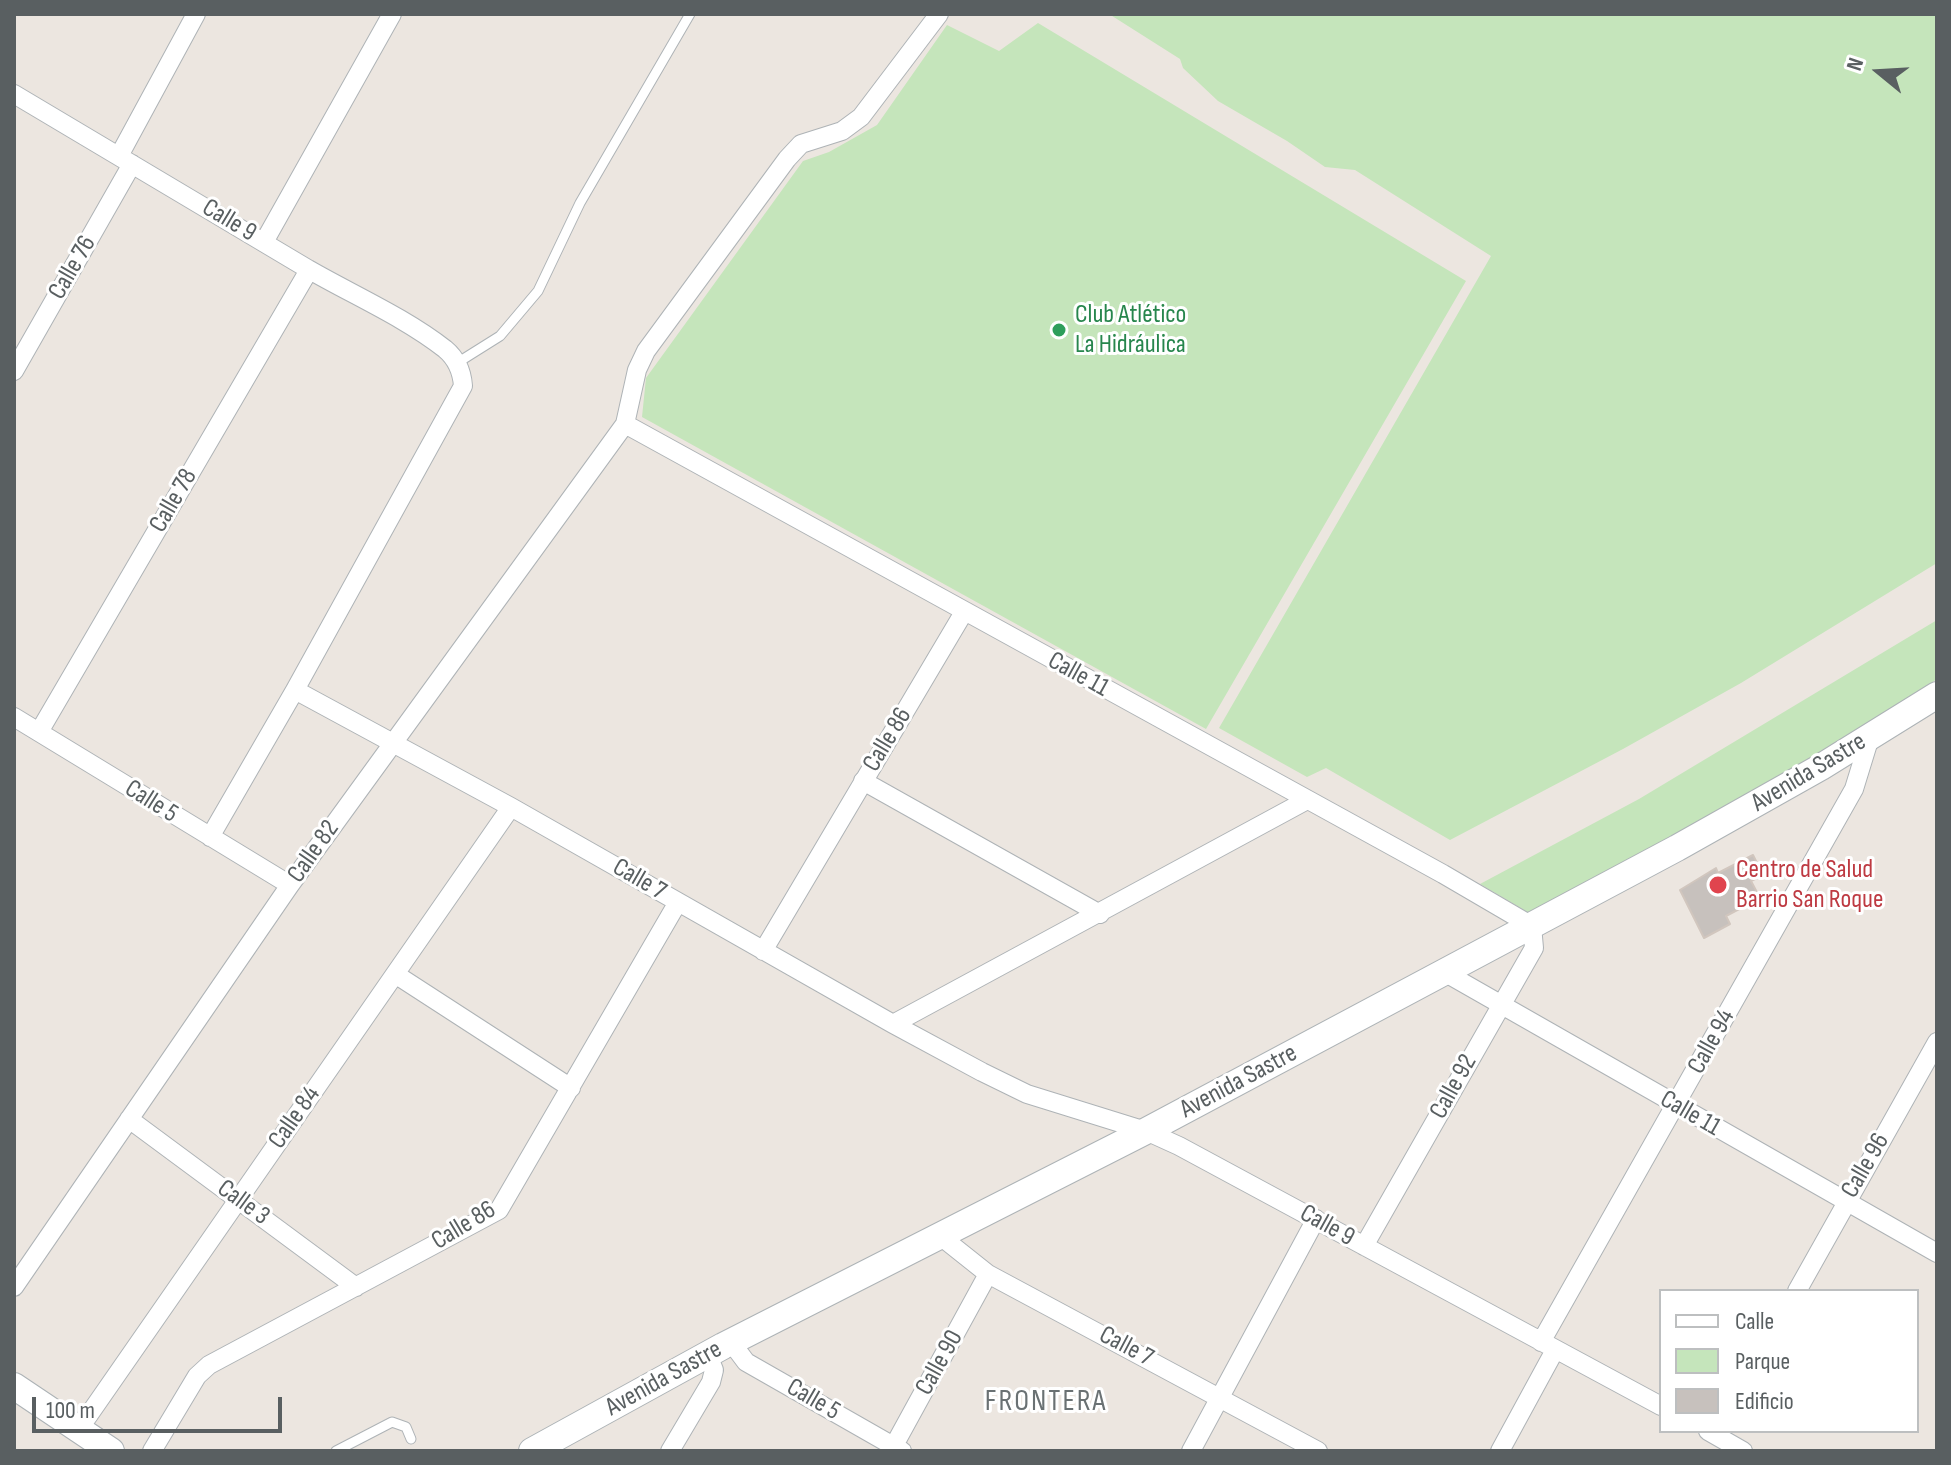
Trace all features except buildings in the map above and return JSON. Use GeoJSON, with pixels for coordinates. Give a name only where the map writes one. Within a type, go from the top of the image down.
{"type":"FeatureCollection","features":[{"type":"Feature","properties":{"kind":"street","name":"Calle 76"},"geometry":{"type":"LineString","coordinates":[[14,371],[125,160],[196,14]]}},
{"type":"Feature","properties":{"kind":"street"},"geometry":{"type":"LineString","coordinates":[[264,242],[392,14]]}},
{"type":"Feature","properties":{"kind":"street"},"geometry":{"type":"LineString","coordinates":[[625,424],[637,370],[646,351],[787,159],[801,144],[842,131],[861,117],[939,14]]}},
{"type":"Feature","properties":{"kind":"street","name":"Calle 9"},"geometry":{"type":"LineString","coordinates":[[14,94],[444,348],[457,363]]}},
{"type":"Feature","properties":{"kind":"street","name":"Calle 78"},"geometry":{"type":"LineString","coordinates":[[39,732],[309,270]]}},
{"type":"Feature","properties":{"kind":"street"},"geometry":{"type":"LineString","coordinates":[[210,837],[463,386],[457,363]]}},
{"type":"Feature","properties":{"kind":"street","name":"Calle 11"},"geometry":{"type":"LineString","coordinates":[[625,424],[1532,926]]}},
{"type":"Feature","properties":{"kind":"street","name":"Calle 82"},"geometry":{"type":"LineString","coordinates":[[14,1287],[290,885],[625,424]]}},
{"type":"Feature","properties":{"kind":"street","name":"Calle 86"},"geometry":{"type":"LineString","coordinates":[[763,951],[964,612]]}},
{"type":"Feature","properties":{"kind":"street","name":"Calle 7"},"geometry":{"type":"LineString","coordinates":[[295,690],[511,807],[982,1072]]}},
{"type":"Feature","properties":{"kind":"street","name":"Avenida Sastre"},"geometry":{"type":"LineString","coordinates":[[532,1451],[731,1342],[1146,1131],[1749,810],[1937,695]]}},
{"type":"Feature","properties":{"kind":"street","name":"Calle 5"},"geometry":{"type":"LineString","coordinates":[[14,717],[290,885]]}},
{"type":"Feature","properties":{"kind":"street","name":"Calle 94"},"geometry":{"type":"LineString","coordinates":[[1500,1451],[1548,1346],[1676,1106],[1854,789],[1870,737]]}},
{"type":"Feature","properties":{"kind":"street"},"geometry":{"type":"LineString","coordinates":[[863,781],[1100,914]]}},
{"type":"Feature","properties":{"kind":"street"},"geometry":{"type":"LineString","coordinates":[[893,1024],[1307,800]]}},
{"type":"Feature","properties":{"kind":"street","name":"Calle 84"},"geometry":{"type":"LineString","coordinates":[[79,1429],[511,807]]}},
{"type":"Feature","properties":{"kind":"street","name":"Calle 86"},"geometry":{"type":"LineString","coordinates":[[152,1451],[197,1376],[209,1365],[499,1210],[678,902]]}},
{"type":"Feature","properties":{"kind":"street","name":"Calle 92"},"geometry":{"type":"LineString","coordinates":[[1364,1246],[1534,948],[1532,926]]}},
{"type":"Feature","properties":{"kind":"street","name":"Calle 11"},"geometry":{"type":"LineString","coordinates":[[1444,972],[1937,1253]]}},
{"type":"Feature","properties":{"kind":"street"},"geometry":{"type":"LineString","coordinates":[[395,974],[571,1088]]}},
{"type":"Feature","properties":{"kind":"street","name":"Calle 96"},"geometry":{"type":"LineString","coordinates":[[1798,1289],[1937,1042]]}},
{"type":"Feature","properties":{"kind":"street","name":"Calle 9"},"geometry":{"type":"LineString","coordinates":[[982,1072],[1027,1094],[1146,1131],[1179,1146],[1659,1405]]}},
{"type":"Feature","properties":{"kind":"street","name":"Calle 3"},"geometry":{"type":"LineString","coordinates":[[129,1119],[356,1287]]}},
{"type":"Feature","properties":{"kind":"street"},"geometry":{"type":"LineString","coordinates":[[1191,1451],[1316,1219]]}},
{"type":"Feature","properties":{"kind":"street","name":"Calle 7"},"geometry":{"type":"LineString","coordinates":[[939,1235],[988,1274],[1318,1451]]}},
{"type":"Feature","properties":{"kind":"street","name":"Calle 90"},"geometry":{"type":"LineString","coordinates":[[896,1449],[988,1274]]}},
{"type":"Feature","properties":{"kind":"street","name":"Calle 5"},"geometry":{"type":"LineString","coordinates":[[731,1342],[746,1362],[896,1449]]}},
{"type":"Feature","properties":{"kind":"street"},"geometry":{"type":"LineString","coordinates":[[670,1451],[711,1382],[714,1370],[708,1355]]}},
{"type":"Feature","properties":{"kind":"street"},"geometry":{"type":"LineString","coordinates":[[14,1386],[111,1451]]}},
{"type":"Feature","properties":{"kind":"street"},"geometry":{"type":"LineString","coordinates":[[1715,1433],[1743,1451]]}},
{"type":"Feature","properties":{"kind":"lane"},"geometry":{"type":"LineString","coordinates":[[457,363],[500,336],[538,291],[580,203],[690,14]]}},
{"type":"Feature","properties":{"kind":"lane"},"geometry":{"type":"LineString","coordinates":[[336,1451],[392,1422],[406,1427],[411,1439]]}},
{"type":"Feature","properties":{"kind":"green space"},"geometry":{"type":"Polygon","coordinates":[[[1109,14],[1937,14],[1937,563],[1741,683],[1450,840],[1326,768],[1307,777],[1219,728],[1491,256],[1355,170],[1325,167],[1218,101],[1183,68],[1180,59],[1109,14]]]}},
{"type":"Feature","properties":{"kind":"green space","name":"Club Atlético La Hidráulica"},"geometry":{"type":"Polygon","coordinates":[[[1038,23],[1466,281],[1206,729],[642,417],[646,378],[803,161],[829,152],[877,125],[947,25],[999,51],[1038,23]]]}},
{"type":"Feature","properties":{"kind":"green space"},"geometry":{"type":"Polygon","coordinates":[[[1937,620],[1937,679],[1787,772],[1529,913],[1480,884],[1639,799],[1937,620]]]}},
{"type":"Feature","properties":{"kind":"place","name":"Club Atlético La Hidráulica"},"geometry":{"type":"Point","coordinates":[1059,330]}},
{"type":"Feature","properties":{"kind":"place","name":"Centro de Salud Barrio San Roque"},"geometry":{"type":"Point","coordinates":[1718,885]}},
{"type":"Feature","properties":{"kind":"district","name":"FRONTERA"},"geometry":{"type":"Point","coordinates":[1046,1402]}}]}
